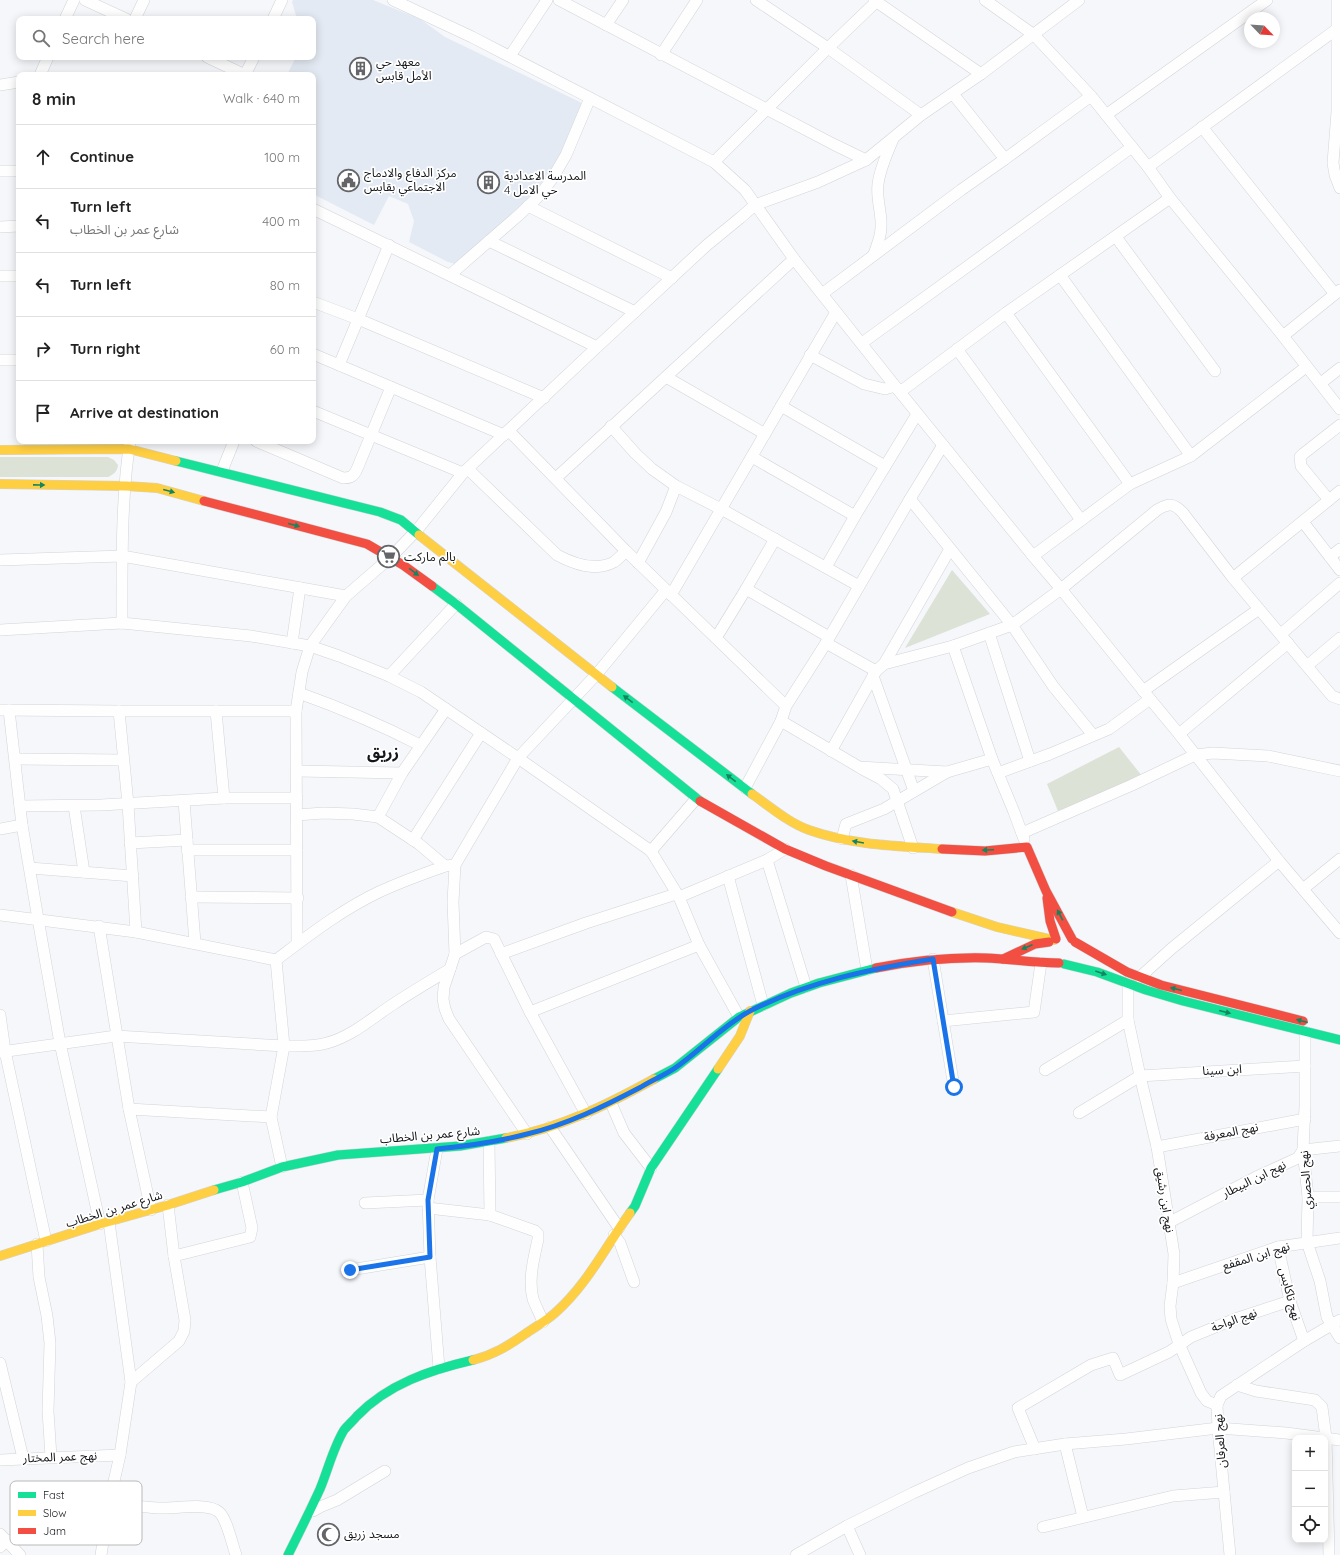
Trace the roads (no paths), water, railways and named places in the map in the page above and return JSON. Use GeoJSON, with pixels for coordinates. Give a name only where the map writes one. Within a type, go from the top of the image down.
{"type":"FeatureCollection","features":[{"type":"Feature","properties":{"kind":"street"},"geometry":{"type":"LineString","coordinates":[[66,16],[74,0]]}},
{"type":"Feature","properties":{"kind":"street"},"geometry":{"type":"LineString","coordinates":[[85,0],[120,16]]}},
{"type":"Feature","properties":{"kind":"street"},"geometry":{"type":"LineString","coordinates":[[136,16],[144,0]]}},
{"type":"Feature","properties":{"kind":"street"},"geometry":{"type":"LineString","coordinates":[[274,16],[282,0]]}},
{"type":"Feature","properties":{"kind":"street"},"geometry":{"type":"LineString","coordinates":[[393,0],[412,3],[510,56],[714,162],[745,190],[794,259],[917,414],[1061,588],[1280,861],[1340,933]]}},
{"type":"Feature","properties":{"kind":"street"},"geometry":{"type":"LineString","coordinates":[[510,56],[547,0]]}},
{"type":"Feature","properties":{"kind":"street"},"geometry":{"type":"LineString","coordinates":[[559,0],[866,160]]}},
{"type":"Feature","properties":{"kind":"street"},"geometry":{"type":"LineString","coordinates":[[606,25],[623,0]]}},
{"type":"Feature","properties":{"kind":"street"},"geometry":{"type":"LineString","coordinates":[[661,54],[697,0]]}},
{"type":"Feature","properties":{"kind":"street"},"geometry":{"type":"LineString","coordinates":[[756,0],[828,48],[922,115]]}},
{"type":"Feature","properties":{"kind":"street"},"geometry":{"type":"LineString","coordinates":[[985,0],[1034,35],[1091,96],[1148,167],[1170,198],[1283,336],[1306,367],[1321,383],[1340,409]]}},
{"type":"Feature","properties":{"kind":"street"},"geometry":{"type":"LineString","coordinates":[[297,943],[296,711],[302,672],[310,646],[346,596],[391,557],[417,530],[466,471],[596,347],[708,245],[756,205],[818,182],[866,160],[922,115],[981,74],[1079,0]]}},
{"type":"Feature","properties":{"kind":"street"},"geometry":{"type":"LineString","coordinates":[[1106,115],[1267,0]]}},
{"type":"Feature","properties":{"kind":"street"},"geometry":{"type":"LineString","coordinates":[[1337,0],[1337,29],[1339,44],[1339,113],[1333,163],[1335,175],[1340,188]]}},
{"type":"Feature","properties":{"kind":"street"},"geometry":{"type":"LineString","coordinates":[[714,162],[876,1],[981,74]]}},
{"type":"Feature","properties":{"kind":"street"},"geometry":{"type":"LineString","coordinates":[[1148,167],[1337,29]]}},
{"type":"Feature","properties":{"kind":"street"},"geometry":{"type":"LineString","coordinates":[[41,72],[47,60]]}},
{"type":"Feature","properties":{"kind":"street"},"geometry":{"type":"LineString","coordinates":[[213,60],[239,72]]}},
{"type":"Feature","properties":{"kind":"street"},"geometry":{"type":"LineString","coordinates":[[246,72],[252,60]]}},
{"type":"Feature","properties":{"kind":"street"},"geometry":{"type":"LineString","coordinates":[[0,85],[16,82]]}},
{"type":"Feature","properties":{"kind":"street"},"geometry":{"type":"LineString","coordinates":[[953,94],[1005,159]]}},
{"type":"Feature","properties":{"kind":"street"},"geometry":{"type":"LineString","coordinates":[[822,294],[874,254],[1091,96]]}},
{"type":"Feature","properties":{"kind":"street"},"geometry":{"type":"LineString","coordinates":[[450,275],[528,206],[552,179],[566,155],[590,98]]}},
{"type":"Feature","properties":{"kind":"street"},"geometry":{"type":"LineString","coordinates":[[1202,128],[1338,292],[1283,336]]}},
{"type":"Feature","properties":{"kind":"street"},"geometry":{"type":"LineString","coordinates":[[874,254],[880,238],[881,226],[878,183],[883,164],[893,139]]}},
{"type":"Feature","properties":{"kind":"street"},"geometry":{"type":"LineString","coordinates":[[862,343],[1132,147]]}},
{"type":"Feature","properties":{"kind":"street"},"geometry":{"type":"LineString","coordinates":[[0,171],[16,170]]}},
{"type":"Feature","properties":{"kind":"street"},"geometry":{"type":"LineString","coordinates":[[810,355],[864,384],[885,389],[897,389],[1170,198]]}},
{"type":"Feature","properties":{"kind":"street"},"geometry":{"type":"LineString","coordinates":[[528,206],[672,278]]}},
{"type":"Feature","properties":{"kind":"street"},"geometry":{"type":"LineString","coordinates":[[316,211],[389,245],[596,347]]}},
{"type":"Feature","properties":{"kind":"street"},"geometry":{"type":"LineString","coordinates":[[0,227],[16,226]]}},
{"type":"Feature","properties":{"kind":"street"},"geometry":{"type":"LineString","coordinates":[[1116,237],[1215,371]]}},
{"type":"Feature","properties":{"kind":"street"},"geometry":{"type":"LineString","coordinates":[[489,240],[635,312]]}},
{"type":"Feature","properties":{"kind":"street"},"geometry":{"type":"LineString","coordinates":[[339,365],[389,245]]}},
{"type":"Feature","properties":{"kind":"street"},"geometry":{"type":"LineString","coordinates":[[556,478],[794,259]]}},
{"type":"Feature","properties":{"kind":"street"},"geometry":{"type":"LineString","coordinates":[[1060,275],[1191,456]]}},
{"type":"Feature","properties":{"kind":"street"},"geometry":{"type":"LineString","coordinates":[[0,276],[16,276]]}},
{"type":"Feature","properties":{"kind":"street"},"geometry":{"type":"LineString","coordinates":[[316,303],[358,319],[544,398]]}},
{"type":"Feature","properties":{"kind":"street"},"geometry":{"type":"LineString","coordinates":[[527,1134],[449,1019],[445,1009],[443,998],[444,992],[455,954],[450,866],[518,758],[596,675],[669,592],[721,509],[836,312]]}},
{"type":"Feature","properties":{"kind":"street"},"geometry":{"type":"LineString","coordinates":[[1006,313],[1130,484]]}},
{"type":"Feature","properties":{"kind":"street"},"geometry":{"type":"LineString","coordinates":[[956,349],[1081,520]]}},
{"type":"Feature","properties":{"kind":"street"},"geometry":{"type":"LineString","coordinates":[[316,355],[507,433],[556,478],[626,552],[786,706]]}},
{"type":"Feature","properties":{"kind":"street"},"geometry":{"type":"LineString","coordinates":[[0,360],[16,360]]}},
{"type":"Feature","properties":{"kind":"street"},"geometry":{"type":"LineString","coordinates":[[1033,556],[1130,484],[1191,456],[1306,367]]}},
{"type":"Feature","properties":{"kind":"street"},"geometry":{"type":"LineString","coordinates":[[1321,383],[1340,368]]}},
{"type":"Feature","properties":{"kind":"street"},"geometry":{"type":"LineString","coordinates":[[666,377],[765,434]]}},
{"type":"Feature","properties":{"kind":"street"},"geometry":{"type":"LineString","coordinates":[[263,444],[343,478],[349,478],[354,475],[357,469],[391,387]]}},
{"type":"Feature","properties":{"kind":"street"},"geometry":{"type":"LineString","coordinates":[[782,406],[884,466]]}},
{"type":"Feature","properties":{"kind":"street"},"geometry":{"type":"LineString","coordinates":[[316,412],[466,471],[557,554],[572,563],[586,566],[600,566],[614,562],[626,552]]}},
{"type":"Feature","properties":{"kind":"street"},"geometry":{"type":"LineString","coordinates":[[826,567],[884,466],[917,414]]}},
{"type":"Feature","properties":{"kind":"street"},"geometry":{"type":"LineString","coordinates":[[1329,500],[1301,466],[1300,457],[1340,425]]}},
{"type":"Feature","properties":{"kind":"street"},"geometry":{"type":"LineString","coordinates":[[611,426],[635,453],[652,469],[676,486],[775,538],[860,586]]}},
{"type":"Feature","properties":{"kind":"street"},"geometry":{"type":"LineString","coordinates":[[222,471],[233,444]]}},
{"type":"Feature","properties":{"kind":"street"},"geometry":{"type":"LineString","coordinates":[[122,623],[122,556],[130,445]]}},
{"type":"Feature","properties":{"kind":"street"},"geometry":{"type":"LineString","coordinates":[[0,450],[130,445],[222,471],[380,512],[401,520],[417,530],[596,675],[771,808],[808,830],[842,840],[913,848],[985,851],[1026,847]]}},
{"type":"Feature","properties":{"kind":"street"},"geometry":{"type":"LineString","coordinates":[[745,788],[781,721],[786,706],[860,586],[943,445]]}},
{"type":"Feature","properties":{"kind":"street"},"geometry":{"type":"LineString","coordinates":[[752,457],[855,516]]}},
{"type":"Feature","properties":{"kind":"street"},"geometry":{"type":"LineString","coordinates":[[0,484],[126,486],[157,488],[367,544],[404,565],[456,604],[696,799],[728,818],[785,849],[851,875],[963,916],[1053,945]]}},
{"type":"Feature","properties":{"kind":"street"},"geometry":{"type":"LineString","coordinates":[[638,563],[663,518],[676,486]]}},
{"type":"Feature","properties":{"kind":"street"},"geometry":{"type":"LineString","coordinates":[[1233,578],[1340,491]]}},
{"type":"Feature","properties":{"kind":"street"},"geometry":{"type":"LineString","coordinates":[[910,499],[1012,625],[1053,686],[1094,735]]}},
{"type":"Feature","properties":{"kind":"street"},"geometry":{"type":"LineString","coordinates":[[878,670],[989,634],[1012,625],[1165,505],[1173,505],[1183,513],[1233,578],[1332,696],[1340,699]]}},
{"type":"Feature","properties":{"kind":"street"},"geometry":{"type":"LineString","coordinates":[[1303,522],[1340,570]]}},
{"type":"Feature","properties":{"kind":"street"},"geometry":{"type":"LineString","coordinates":[[716,638],[775,538]]}},
{"type":"Feature","properties":{"kind":"street"},"geometry":{"type":"LineString","coordinates":[[831,751],[950,549]]}},
{"type":"Feature","properties":{"kind":"street"},"geometry":{"type":"LineString","coordinates":[[1330,557],[1340,549]]}},
{"type":"Feature","properties":{"kind":"street"},"geometry":{"type":"LineString","coordinates":[[0,560],[122,556],[346,596]]}},
{"type":"Feature","properties":{"kind":"street"},"geometry":{"type":"LineString","coordinates":[[1281,634],[1340,583]]}},
{"type":"Feature","properties":{"kind":"street"},"geometry":{"type":"LineString","coordinates":[[292,643],[300,588]]}},
{"type":"Feature","properties":{"kind":"street"},"geometry":{"type":"LineString","coordinates":[[746,589],[878,670],[914,791]]}},
{"type":"Feature","properties":{"kind":"street"},"geometry":{"type":"LineString","coordinates":[[389,676],[456,604]]}},
{"type":"Feature","properties":{"kind":"street"},"geometry":{"type":"LineString","coordinates":[[998,773],[1109,729],[1146,695],[1259,609]]}},
{"type":"Feature","properties":{"kind":"street"},"geometry":{"type":"LineString","coordinates":[[0,630],[122,623],[213,632],[292,643],[310,646],[339,656],[389,676],[421,692],[651,851],[678,895],[699,944],[739,1018]]}},
{"type":"Feature","properties":{"kind":"street"},"geometry":{"type":"LineString","coordinates":[[989,634],[1030,761]]}},
{"type":"Feature","properties":{"kind":"street"},"geometry":{"type":"LineString","coordinates":[[1308,666],[1340,638]]}},
{"type":"Feature","properties":{"kind":"street"},"geometry":{"type":"LineString","coordinates":[[1179,734],[1288,643]]}},
{"type":"Feature","properties":{"kind":"street"},"geometry":{"type":"LineString","coordinates":[[953,646],[992,759],[1022,833],[1026,847],[1046,891],[1061,916],[1077,950],[1076,956],[1068,963],[1061,964]]}},
{"type":"Feature","properties":{"kind":"street"},"geometry":{"type":"LineString","coordinates":[[299,693],[369,720],[420,745]]}},
{"type":"Feature","properties":{"kind":"street"},"geometry":{"type":"LineString","coordinates":[[378,817],[402,773],[446,709]]}},
{"type":"Feature","properties":{"kind":"street"},"geometry":{"type":"LineString","coordinates":[[114,1481],[120,1455],[131,1382],[105,1223],[60,1043],[22,825],[14,759],[4,710],[119,712],[296,711]]}},
{"type":"Feature","properties":{"kind":"street"},"geometry":{"type":"LineString","coordinates":[[216,711],[224,798]]}},
{"type":"Feature","properties":{"kind":"street"},"geometry":{"type":"LineString","coordinates":[[119,712],[128,804],[136,932]]}},
{"type":"Feature","properties":{"kind":"street"},"geometry":{"type":"LineString","coordinates":[[781,721],[888,784],[893,789],[898,801],[913,848]]}},
{"type":"Feature","properties":{"kind":"street"},"geometry":{"type":"LineString","coordinates":[[413,840],[481,733]]}},
{"type":"Feature","properties":{"kind":"street"},"geometry":{"type":"LineString","coordinates":[[1022,833],[1132,785],[1195,755],[1214,753],[1268,756],[1340,771]]}},
{"type":"Feature","properties":{"kind":"street"},"geometry":{"type":"LineString","coordinates":[[14,759],[123,760]]}},
{"type":"Feature","properties":{"kind":"street"},"geometry":{"type":"LineString","coordinates":[[842,840],[846,824],[884,809],[947,772],[992,759]]}},
{"type":"Feature","properties":{"kind":"street"},"geometry":{"type":"LineString","coordinates":[[859,767],[947,772]]}},
{"type":"Feature","properties":{"kind":"street"},"geometry":{"type":"LineString","coordinates":[[297,771],[402,773]]}},
{"type":"Feature","properties":{"kind":"street"},"geometry":{"type":"LineString","coordinates":[[20,806],[128,804],[224,798],[297,798]]}},
{"type":"Feature","properties":{"kind":"street"},"geometry":{"type":"LineString","coordinates":[[651,851],[696,799]]}},
{"type":"Feature","properties":{"kind":"street"},"geometry":{"type":"LineString","coordinates":[[184,801],[194,943]]}},
{"type":"Feature","properties":{"kind":"street"},"geometry":{"type":"LineString","coordinates":[[74,806],[84,872]]}},
{"type":"Feature","properties":{"kind":"street"},"geometry":{"type":"LineString","coordinates":[[297,815],[330,814],[378,817],[450,866]]}},
{"type":"Feature","properties":{"kind":"street"},"geometry":{"type":"LineString","coordinates":[[0,829],[22,825]]}},
{"type":"Feature","properties":{"kind":"street"},"geometry":{"type":"LineString","coordinates":[[130,843],[297,850]]}},
{"type":"Feature","properties":{"kind":"street"},"geometry":{"type":"LineString","coordinates":[[501,954],[586,923],[678,895],[768,860],[785,849]]}},
{"type":"Feature","properties":{"kind":"street"},"geometry":{"type":"LineString","coordinates":[[768,860],[806,987]]}},
{"type":"Feature","properties":{"kind":"street"},"geometry":{"type":"LineString","coordinates":[[1303,889],[1340,860]]}},
{"type":"Feature","properties":{"kind":"street"},"geometry":{"type":"LineString","coordinates":[[1140,977],[1171,949],[1280,861]]}},
{"type":"Feature","properties":{"kind":"street"},"geometry":{"type":"LineString","coordinates":[[276,960],[297,943],[351,907],[378,892],[450,866]]}},
{"type":"Feature","properties":{"kind":"street"},"geometry":{"type":"LineString","coordinates":[[30,868],[133,876]]}},
{"type":"Feature","properties":{"kind":"street"},"geometry":{"type":"LineString","coordinates":[[851,875],[867,970]]}},
{"type":"Feature","properties":{"kind":"street"},"geometry":{"type":"LineString","coordinates":[[728,876],[763,1005]]}},
{"type":"Feature","properties":{"kind":"street"},"geometry":{"type":"LineString","coordinates":[[1046,891],[1056,962],[1097,972],[1128,984],[1182,1001],[1340,1040]]}},
{"type":"Feature","properties":{"kind":"street"},"geometry":{"type":"LineString","coordinates":[[191,897],[298,898]]}},
{"type":"Feature","properties":{"kind":"street"},"geometry":{"type":"LineString","coordinates":[[0,915],[99,926],[136,932],[276,960]]}},
{"type":"Feature","properties":{"kind":"street"},"geometry":{"type":"LineString","coordinates":[[99,926],[129,1109],[151,1210]]}},
{"type":"Feature","properties":{"kind":"street"},"geometry":{"type":"LineString","coordinates":[[1003,959],[1035,944],[1053,945],[1064,936],[1114,966],[1161,985],[1340,1031]]}},
{"type":"Feature","properties":{"kind":"street"},"geometry":{"type":"LineString","coordinates":[[455,954],[486,937],[494,939],[530,1012],[586,1114]]}},
{"type":"Feature","properties":{"kind":"street"},"geometry":{"type":"LineString","coordinates":[[530,1012],[699,944]]}},
{"type":"Feature","properties":{"kind":"street"},"geometry":{"type":"LineString","coordinates":[[933,959],[954,1087]]}},
{"type":"Feature","properties":{"kind":"street","name":"شارع عمر بن الخطاب"},"geometry":{"type":"LineString","coordinates":[[0,1256],[242,1182],[282,1167],[338,1155],[382,1151],[437,1149],[490,1142],[527,1134],[550,1127],[611,1103],[675,1068],[750,1011],[806,987],[867,970],[933,959],[1003,959],[1061,964]]}},
{"type":"Feature","properties":{"kind":"street"},"geometry":{"type":"LineString","coordinates":[[276,960],[284,1046],[271,1117],[282,1167]]}},
{"type":"Feature","properties":{"kind":"street"},"geometry":{"type":"LineString","coordinates":[[943,1021],[1034,1012],[1041,963]]}},
{"type":"Feature","properties":{"kind":"street"},"geometry":{"type":"LineString","coordinates":[[3,1051],[116,1036],[284,1046],[310,1046],[341,1038],[356,1030],[394,1003],[450,969]]}},
{"type":"Feature","properties":{"kind":"street","name":"نهج ابن رشيق"},"geometry":{"type":"LineString","coordinates":[[1128,984],[1128,1020],[1157,1147],[1174,1254],[1173,1283],[1170,1306],[1171,1319],[1179,1344],[1201,1393],[1207,1401],[1218,1405]]}},
{"type":"Feature","properties":{"kind":"street"},"geometry":{"type":"LineString","coordinates":[[288,1555],[320,1490],[333,1453],[345,1429],[351,1421],[380,1396],[413,1378],[439,1368],[484,1357],[503,1349],[555,1313],[585,1281],[594,1269],[616,1231],[635,1206],[651,1168],[740,1036],[750,1011]]}},
{"type":"Feature","properties":{"kind":"street"},"geometry":{"type":"LineString","coordinates":[[0,1015],[3,1051],[41,1243],[39,1277],[47,1316],[50,1343],[48,1411],[51,1457]]}},
{"type":"Feature","properties":{"kind":"street"},"geometry":{"type":"LineString","coordinates":[[1045,1070],[1128,1020]]}},
{"type":"Feature","properties":{"kind":"street","name":"نهج الحصري"},"geometry":{"type":"LineString","coordinates":[[1305,1032],[1305,1119],[1303,1150],[1308,1196],[1307,1242],[1320,1281],[1327,1317],[1336,1323],[1340,1338]]}},
{"type":"Feature","properties":{"kind":"street","name":"ابن سينا"},"geometry":{"type":"LineString","coordinates":[[1140,1076],[1305,1066]]}},
{"type":"Feature","properties":{"kind":"street"},"geometry":{"type":"LineString","coordinates":[[1080,1113],[1140,1076]]}},
{"type":"Feature","properties":{"kind":"street"},"geometry":{"type":"LineString","coordinates":[[611,1103],[624,1133],[651,1168]]}},
{"type":"Feature","properties":{"kind":"street"},"geometry":{"type":"LineString","coordinates":[[129,1109],[271,1117]]}},
{"type":"Feature","properties":{"kind":"street","name":"نهج المعرفة"},"geometry":{"type":"LineString","coordinates":[[1157,1147],[1305,1119]]}},
{"type":"Feature","properties":{"kind":"street"},"geometry":{"type":"LineString","coordinates":[[550,1127],[616,1231],[634,1282]]}},
{"type":"Feature","properties":{"kind":"street"},"geometry":{"type":"LineString","coordinates":[[490,1142],[490,1215]]}},
{"type":"Feature","properties":{"kind":"street"},"geometry":{"type":"LineString","coordinates":[[1303,1150],[1340,1146]]}},
{"type":"Feature","properties":{"kind":"street"},"geometry":{"type":"LineString","coordinates":[[437,1149],[428,1204],[430,1257],[439,1368]]}},
{"type":"Feature","properties":{"kind":"street","name":"نهج ابن البيطار"},"geometry":{"type":"LineString","coordinates":[[1168,1223],[1256,1177],[1298,1158],[1303,1150]]}},
{"type":"Feature","properties":{"kind":"street"},"geometry":{"type":"LineString","coordinates":[[174,1256],[250,1237],[252,1228],[242,1182]]}},
{"type":"Feature","properties":{"kind":"street"},"geometry":{"type":"LineString","coordinates":[[1308,1196],[1340,1197]]}},
{"type":"Feature","properties":{"kind":"street"},"geometry":{"type":"LineString","coordinates":[[365,1203],[428,1204],[490,1215],[531,1229],[538,1234],[532,1276],[532,1290],[534,1301],[544,1322]]}},
{"type":"Feature","properties":{"kind":"street"},"geometry":{"type":"LineString","coordinates":[[131,1382],[179,1341],[184,1331],[185,1320],[174,1256],[168,1205]]}},
{"type":"Feature","properties":{"kind":"street","name":"نهج ابن المقفع"},"geometry":{"type":"LineString","coordinates":[[1173,1283],[1278,1247],[1340,1238]]}},
{"type":"Feature","properties":{"kind":"street","name":"نهج تاكابس"},"geometry":{"type":"LineString","coordinates":[[1278,1247],[1290,1301],[1304,1341]]}},
{"type":"Feature","properties":{"kind":"street"},"geometry":{"type":"LineString","coordinates":[[350,1270],[430,1257]]}},
{"type":"Feature","properties":{"kind":"street","name":"نهج الواحة"},"geometry":{"type":"LineString","coordinates":[[1035,1449],[1018,1408],[1091,1366],[1113,1358],[1120,1375],[1169,1352],[1191,1337],[1235,1318],[1290,1301]]}},
{"type":"Feature","properties":{"kind":"street","name":"نهج العرفان"},"geometry":{"type":"LineString","coordinates":[[1230,1555],[1218,1428],[1218,1405],[1221,1396],[1304,1341],[1336,1323]]}},
{"type":"Feature","properties":{"kind":"street"},"geometry":{"type":"LineString","coordinates":[[0,1363],[6,1412],[23,1458]]}},
{"type":"Feature","properties":{"kind":"street"},"geometry":{"type":"LineString","coordinates":[[1237,1385],[1256,1391],[1315,1400],[1322,1407],[1326,1435]]}},
{"type":"Feature","properties":{"kind":"street"},"geometry":{"type":"LineString","coordinates":[[796,1555],[847,1526],[968,1468],[1014,1452],[1065,1444],[1126,1439],[1218,1428],[1294,1435]]}},
{"type":"Feature","properties":{"kind":"street"},"geometry":{"type":"LineString","coordinates":[[1328,1438],[1340,1440]]}},
{"type":"Feature","properties":{"kind":"street"},"geometry":{"type":"LineString","coordinates":[[1065,1444],[1083,1517]]}},
{"type":"Feature","properties":{"kind":"street","name":"نهج عمر المختار"},"geometry":{"type":"LineString","coordinates":[[0,1460],[120,1455]]}},
{"type":"Feature","properties":{"kind":"street"},"geometry":{"type":"LineString","coordinates":[[311,1510],[313,1511],[336,1500],[386,1471]]}},
{"type":"Feature","properties":{"kind":"street"},"geometry":{"type":"LineString","coordinates":[[1327,1471],[1329,1555]]}},
{"type":"Feature","properties":{"kind":"street"},"geometry":{"type":"LineString","coordinates":[[1043,1527],[1173,1496],[1224,1492]]}},
{"type":"Feature","properties":{"kind":"street"},"geometry":{"type":"LineString","coordinates":[[142,1506],[159,1508],[214,1508],[220,1513],[224,1520],[236,1555]]}},
{"type":"Feature","properties":{"kind":"street"},"geometry":{"type":"LineString","coordinates":[[847,1526],[860,1555]]}},
{"type":"Feature","properties":{"kind":"street"},"geometry":{"type":"LineString","coordinates":[[2,1540],[20,1555]]}},
{"type":"Feature","properties":{"kind":"place","name":"معهد حي الأمل قابس"},"geometry":{"type":"Point","coordinates":[361,69]}},
{"type":"Feature","properties":{"kind":"place","name":"مركز الدفاع والادماج الاجتماعي بقابس"},"geometry":{"type":"Point","coordinates":[348,180]}},
{"type":"Feature","properties":{"kind":"place","name":"المدرسة الاعدادية حي الامل 4"},"geometry":{"type":"Point","coordinates":[489,183]}},
{"type":"Feature","properties":{"kind":"place","name":"بالم ماركت"},"geometry":{"type":"Point","coordinates":[389,557]}},
{"type":"Feature","properties":{"kind":"place","name":"مسجد زريق"},"geometry":{"type":"Point","coordinates":[328,1534]}},
{"type":"Feature","properties":{"kind":"district","name":"زريق"},"geometry":{"type":"Point","coordinates":[383,752]}}]}
